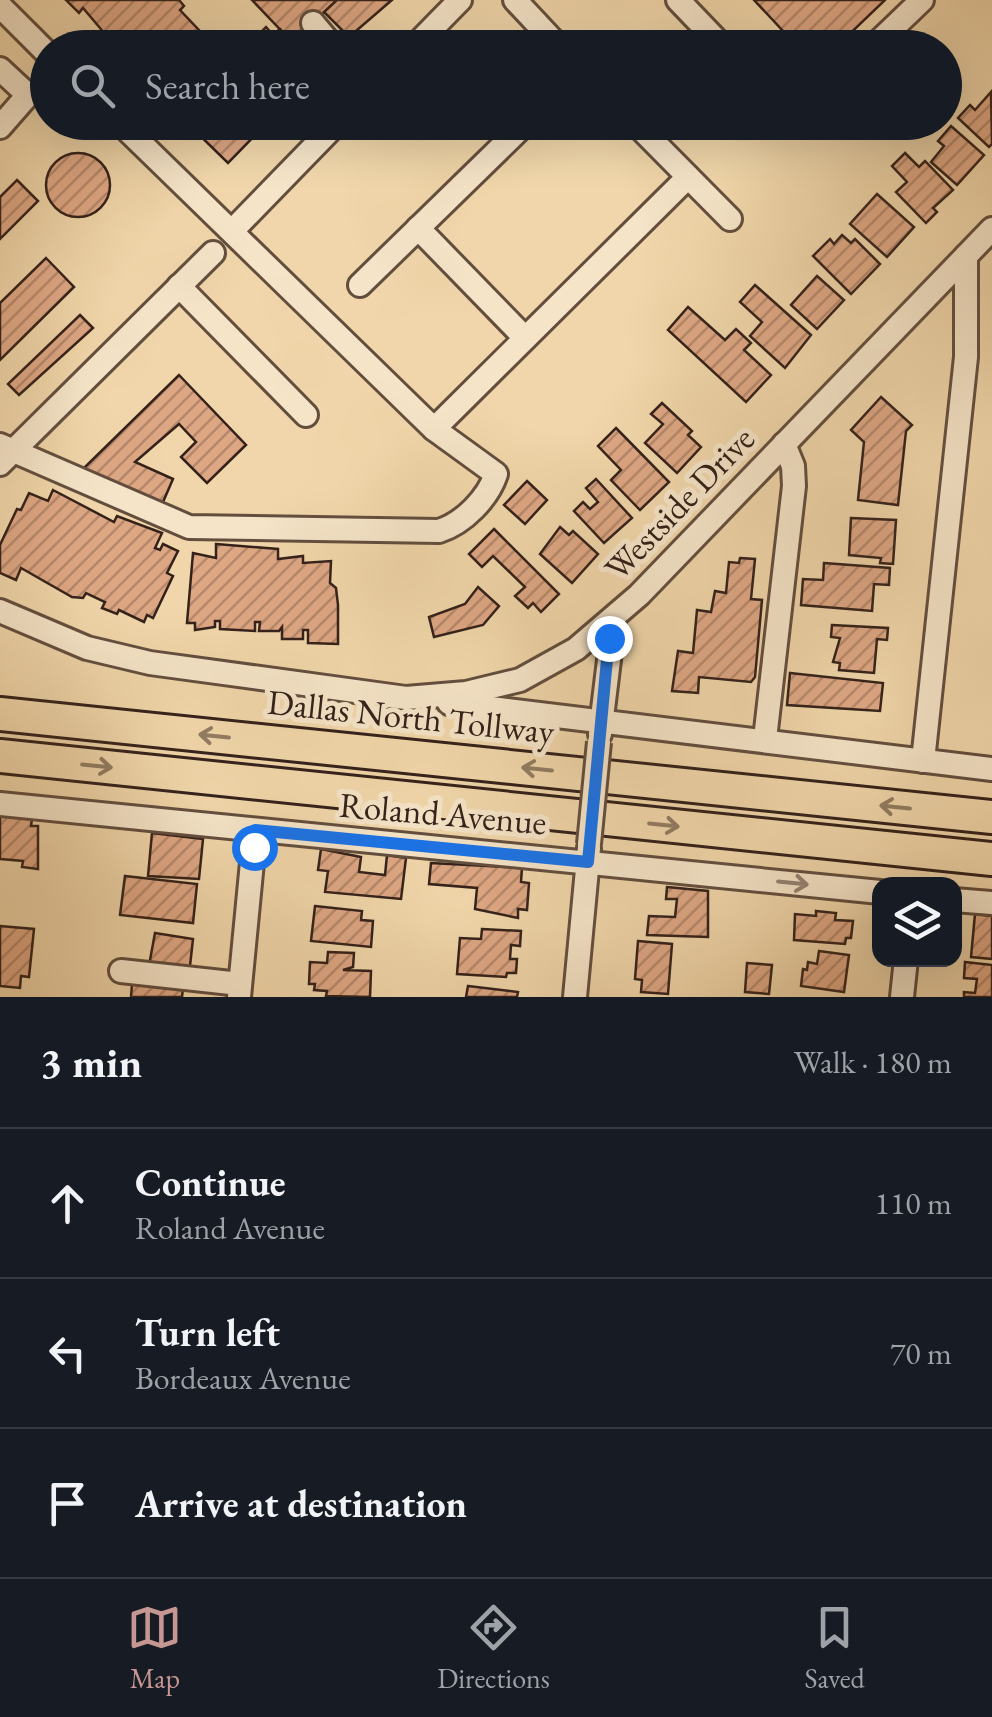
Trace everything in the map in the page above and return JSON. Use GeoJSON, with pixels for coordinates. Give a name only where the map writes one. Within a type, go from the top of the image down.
{"type":"FeatureCollection","features":[{"type":"Feature","properties":{"kind":"highway","name":"Dallas North Tollway"},"geometry":{"type":"LineString","coordinates":[[0,714],[992,816]]}},
{"type":"Feature","properties":{"kind":"highway"},"geometry":{"type":"LineString","coordinates":[[0,756],[992,858]]}},
{"type":"Feature","properties":{"kind":"street"},"geometry":{"type":"LineString","coordinates":[[431,30],[460,0]]}},
{"type":"Feature","properties":{"kind":"street"},"geometry":{"type":"LineString","coordinates":[[515,0],[543,30]]}},
{"type":"Feature","properties":{"kind":"street"},"geometry":{"type":"LineString","coordinates":[[678,0],[707,30]]}},
{"type":"Feature","properties":{"kind":"street"},"geometry":{"type":"LineString","coordinates":[[891,30],[922,0]]}},
{"type":"Feature","properties":{"kind":"street"},"geometry":{"type":"LineString","coordinates":[[0,6],[30,36]]}},
{"type":"Feature","properties":{"kind":"street"},"geometry":{"type":"LineString","coordinates":[[312,23],[318,30]]}},
{"type":"Feature","properties":{"kind":"street"},"geometry":{"type":"LineString","coordinates":[[0,68],[28,95],[0,127]]}},
{"type":"Feature","properties":{"kind":"street"},"geometry":{"type":"LineString","coordinates":[[138,140],[434,430],[496,474],[481,501],[451,527],[438,530],[189,527],[4,453],[212,252]]}},
{"type":"Feature","properties":{"kind":"street"},"geometry":{"type":"LineString","coordinates":[[232,231],[320,140]]}},
{"type":"Feature","properties":{"kind":"street"},"geometry":{"type":"LineString","coordinates":[[360,284],[508,140]]}},
{"type":"Feature","properties":{"kind":"street"},"geometry":{"type":"LineString","coordinates":[[651,140],[730,219]]}},
{"type":"Feature","properties":{"kind":"street"},"geometry":{"type":"LineString","coordinates":[[434,430],[688,178]]}},
{"type":"Feature","properties":{"kind":"street"},"geometry":{"type":"LineString","coordinates":[[418,228],[524,338]]}},
{"type":"Feature","properties":{"kind":"street","name":"Westside Drive"},"geometry":{"type":"LineString","coordinates":[[0,611],[86,648],[150,663],[406,698],[466,693],[520,680],[576,649],[614,619],[992,229]]}},
{"type":"Feature","properties":{"kind":"street"},"geometry":{"type":"LineString","coordinates":[[922,761],[966,358],[966,256]]}},
{"type":"Feature","properties":{"kind":"street"},"geometry":{"type":"LineString","coordinates":[[179,286],[306,415]]}},
{"type":"Feature","properties":{"kind":"street"},"geometry":{"type":"LineString","coordinates":[[765,739],[794,486],[793,466],[784,444]]}},
{"type":"Feature","properties":{"kind":"street"},"geometry":{"type":"LineString","coordinates":[[575,997],[614,619]]}},
{"type":"Feature","properties":{"kind":"street"},"geometry":{"type":"LineString","coordinates":[[406,698],[600,731],[765,739],[992,769]]}},
{"type":"Feature","properties":{"kind":"street","name":"Roland Avenue"},"geometry":{"type":"LineString","coordinates":[[0,804],[255,830],[588,853],[872,891]]}},
{"type":"Feature","properties":{"kind":"street"},"geometry":{"type":"LineString","coordinates":[[121,971],[240,991],[255,830]]}},
{"type":"Feature","properties":{"kind":"street"},"geometry":{"type":"LineString","coordinates":[[962,901],[992,903]]}},
{"type":"Feature","properties":{"kind":"street"},"geometry":{"type":"LineString","coordinates":[[902,997],[905,967]]}},
{"type":"Feature","properties":{"kind":"building"},"geometry":{"type":"Polygon","coordinates":[[[66,0],[179,0],[184,6],[180,10],[199,30],[102,30],[83,8],[79,13],[66,0]]]}},
{"type":"Feature","properties":{"kind":"building"},"geometry":{"type":"Polygon","coordinates":[[[252,0],[337,0],[306,30],[281,30],[252,0]]]}},
{"type":"Feature","properties":{"kind":"building"},"geometry":{"type":"Polygon","coordinates":[[[337,0],[392,0],[357,30],[342,30],[324,12],[337,0]]]}},
{"type":"Feature","properties":{"kind":"building"},"geometry":{"type":"Polygon","coordinates":[[[754,0],[885,0],[854,30],[782,30],[754,0]]]}},
{"type":"Feature","properties":{"kind":"building"},"geometry":{"type":"Polygon","coordinates":[[[991,92],[989,147],[962,122],[962,114],[970,105],[975,110],[991,92]]]}},
{"type":"Feature","properties":{"kind":"building"},"geometry":{"type":"Polygon","coordinates":[[[962,136],[984,155],[957,185],[931,162],[944,146],[938,141],[962,140],[962,136]]]}},
{"type":"Feature","properties":{"kind":"building"},"geometry":{"type":"Polygon","coordinates":[[[204,140],[250,140],[228,163],[204,140]]]}},
{"type":"Feature","properties":{"kind":"building"},"geometry":{"type":"Polygon","coordinates":[[[78,153],[100,163],[110,185],[100,207],[78,217],[56,207],[46,185],[56,163],[78,153]]]}},
{"type":"Feature","properties":{"kind":"building"},"geometry":{"type":"Polygon","coordinates":[[[905,153],[919,167],[925,161],[953,190],[933,208],[937,212],[926,223],[896,192],[907,182],[892,166],[905,153]]]}},
{"type":"Feature","properties":{"kind":"building"},"geometry":{"type":"Polygon","coordinates":[[[17,180],[38,201],[0,239],[0,197],[17,180]]]}},
{"type":"Feature","properties":{"kind":"building"},"geometry":{"type":"Polygon","coordinates":[[[877,194],[914,227],[887,257],[850,224],[877,194]]]}},
{"type":"Feature","properties":{"kind":"building"},"geometry":{"type":"Polygon","coordinates":[[[842,235],[851,243],[855,239],[880,264],[851,294],[813,256],[830,239],[834,244],[842,235]]]}},
{"type":"Feature","properties":{"kind":"building"},"geometry":{"type":"Polygon","coordinates":[[[46,258],[74,287],[0,360],[0,303],[46,258]]]}},
{"type":"Feature","properties":{"kind":"building"},"geometry":{"type":"Polygon","coordinates":[[[817,276],[844,300],[817,329],[791,305],[817,276]]]}},
{"type":"Feature","properties":{"kind":"building"},"geometry":{"type":"Polygon","coordinates":[[[755,285],[811,335],[785,368],[750,336],[762,322],[740,302],[755,285]]]}},
{"type":"Feature","properties":{"kind":"building"},"geometry":{"type":"Polygon","coordinates":[[[688,307],[725,340],[736,329],[751,343],[744,350],[771,375],[746,402],[668,330],[688,307]]]}},
{"type":"Feature","properties":{"kind":"building"},"geometry":{"type":"Polygon","coordinates":[[[80,315],[93,328],[19,395],[8,384],[80,315]]]}},
{"type":"Feature","properties":{"kind":"building"},"geometry":{"type":"Polygon","coordinates":[[[179,375],[246,445],[207,483],[181,457],[196,442],[179,424],[135,462],[173,479],[160,509],[83,469],[179,375]]]}},
{"type":"Feature","properties":{"kind":"building"},"geometry":{"type":"Polygon","coordinates":[[[881,397],[912,425],[906,431],[898,505],[858,500],[864,442],[851,430],[881,397]]]}},
{"type":"Feature","properties":{"kind":"building"},"geometry":{"type":"Polygon","coordinates":[[[662,403],[692,431],[688,435],[701,447],[677,473],[645,443],[663,424],[651,414],[662,403]]]}},
{"type":"Feature","properties":{"kind":"building"},"geometry":{"type":"Polygon","coordinates":[[[616,428],[669,482],[640,510],[611,480],[621,470],[598,446],[616,428]]]}},
{"type":"Feature","properties":{"kind":"building"},"geometry":{"type":"Polygon","coordinates":[[[596,479],[632,518],[604,543],[574,511],[583,502],[590,509],[598,502],[586,488],[596,479]]]}},
{"type":"Feature","properties":{"kind":"building"},"geometry":{"type":"Polygon","coordinates":[[[527,481],[547,500],[525,524],[504,505],[527,481]]]}},
{"type":"Feature","properties":{"kind":"building"},"geometry":{"type":"Polygon","coordinates":[[[53,490],[114,522],[117,516],[162,533],[155,548],[160,550],[163,544],[178,551],[167,573],[173,576],[153,618],[147,615],[144,622],[119,610],[117,614],[102,608],[105,602],[86,593],[83,598],[72,597],[21,568],[16,580],[0,573],[0,545],[17,509],[21,510],[29,493],[48,501],[53,490]]]}},
{"type":"Feature","properties":{"kind":"building"},"geometry":{"type":"Polygon","coordinates":[[[851,518],[896,520],[893,564],[880,563],[881,558],[849,555],[851,518]]]}},
{"type":"Feature","properties":{"kind":"building"},"geometry":{"type":"Polygon","coordinates":[[[560,527],[569,535],[573,531],[598,554],[572,583],[540,554],[560,527]]]}},
{"type":"Feature","properties":{"kind":"building"},"geometry":{"type":"Polygon","coordinates":[[[494,529],[559,594],[541,612],[533,603],[528,608],[515,596],[525,587],[493,556],[482,567],[469,554],[494,529]]]}},
{"type":"Feature","properties":{"kind":"building"},"geometry":{"type":"Polygon","coordinates":[[[216,544],[278,549],[278,559],[303,556],[303,563],[331,561],[330,583],[336,588],[338,605],[338,644],[308,643],[308,630],[303,630],[303,639],[282,639],[282,627],[279,631],[259,631],[260,622],[255,622],[255,631],[220,629],[220,621],[215,621],[215,627],[195,630],[195,623],[187,623],[193,553],[216,558],[216,544]]]}},
{"type":"Feature","properties":{"kind":"building"},"geometry":{"type":"Polygon","coordinates":[[[740,558],[755,559],[751,599],[762,600],[755,677],[751,682],[699,677],[698,693],[672,691],[678,651],[693,653],[697,610],[711,612],[715,591],[726,593],[729,562],[739,563],[740,558]]]}},
{"type":"Feature","properties":{"kind":"building"},"geometry":{"type":"Polygon","coordinates":[[[824,563],[890,568],[889,585],[874,584],[872,611],[801,605],[803,579],[823,580],[824,563]]]}},
{"type":"Feature","properties":{"kind":"building"},"geometry":{"type":"Polygon","coordinates":[[[478,587],[499,606],[483,625],[434,637],[429,617],[465,604],[478,587]]]}},
{"type":"Feature","properties":{"kind":"building"},"geometry":{"type":"Polygon","coordinates":[[[832,625],[888,628],[887,640],[877,639],[874,673],[839,670],[840,663],[833,662],[840,638],[831,637],[832,625]]]}},
{"type":"Feature","properties":{"kind":"building"},"geometry":{"type":"Polygon","coordinates":[[[790,673],[883,683],[880,711],[787,705],[790,673]]]}},
{"type":"Feature","properties":{"kind":"building"},"geometry":{"type":"Polygon","coordinates":[[[0,816],[32,819],[31,826],[38,826],[38,869],[22,867],[23,861],[0,859],[0,816]]]}},
{"type":"Feature","properties":{"kind":"building"},"geometry":{"type":"Polygon","coordinates":[[[152,833],[203,839],[199,879],[148,876],[152,833]]]}},
{"type":"Feature","properties":{"kind":"building"},"geometry":{"type":"Polygon","coordinates":[[[321,849],[361,857],[359,872],[385,875],[387,855],[406,858],[401,899],[325,892],[328,871],[318,870],[321,849]]]}},
{"type":"Feature","properties":{"kind":"building"},"geometry":{"type":"Polygon","coordinates":[[[431,863],[522,868],[521,882],[529,883],[527,910],[518,909],[518,918],[475,909],[477,888],[429,884],[431,863]]]}},
{"type":"Feature","properties":{"kind":"building"},"geometry":{"type":"Polygon","coordinates":[[[125,876],[197,884],[193,923],[120,915],[125,876]]]}},
{"type":"Feature","properties":{"kind":"building"},"geometry":{"type":"Polygon","coordinates":[[[667,887],[708,891],[708,937],[647,935],[649,916],[675,917],[677,899],[666,899],[667,887]]]}},
{"type":"Feature","properties":{"kind":"building"},"geometry":{"type":"Polygon","coordinates":[[[315,906],[362,911],[361,920],[373,921],[371,947],[311,941],[315,906]]]}},
{"type":"Feature","properties":{"kind":"building"},"geometry":{"type":"Polygon","coordinates":[[[816,911],[836,913],[835,920],[853,921],[851,938],[846,938],[845,944],[794,940],[795,914],[816,916],[816,911]]]}},
{"type":"Feature","properties":{"kind":"building"},"geometry":{"type":"Polygon","coordinates":[[[975,914],[992,916],[992,959],[971,957],[975,914]]]}},
{"type":"Feature","properties":{"kind":"building"},"geometry":{"type":"Polygon","coordinates":[[[0,926],[34,929],[29,977],[21,976],[20,988],[0,986],[0,926]]]}},
{"type":"Feature","properties":{"kind":"building"},"geometry":{"type":"Polygon","coordinates":[[[482,929],[521,931],[520,946],[511,945],[510,959],[517,959],[516,973],[507,973],[506,977],[457,974],[460,938],[481,939],[482,929]]]}},
{"type":"Feature","properties":{"kind":"building"},"geometry":{"type":"Polygon","coordinates":[[[155,933],[193,939],[189,975],[148,971],[155,933]]]}},
{"type":"Feature","properties":{"kind":"building"},"geometry":{"type":"Polygon","coordinates":[[[638,941],[672,944],[668,994],[641,992],[642,980],[635,979],[638,941]]]}},
{"type":"Feature","properties":{"kind":"building"},"geometry":{"type":"Polygon","coordinates":[[[819,951],[849,955],[844,992],[801,986],[803,969],[807,970],[808,962],[817,964],[819,951]]]}},
{"type":"Feature","properties":{"kind":"building"},"geometry":{"type":"Polygon","coordinates":[[[328,952],[354,953],[353,967],[343,970],[371,971],[370,997],[326,996],[327,991],[314,990],[315,984],[309,984],[310,962],[327,963],[328,952]]]}},
{"type":"Feature","properties":{"kind":"building"},"geometry":{"type":"Polygon","coordinates":[[[965,962],[992,965],[992,997],[964,997],[964,992],[975,993],[977,979],[964,978],[965,962]]]}},
{"type":"Feature","properties":{"kind":"building"},"geometry":{"type":"Polygon","coordinates":[[[747,963],[772,965],[769,994],[745,992],[747,963]]]}},
{"type":"Feature","properties":{"kind":"building"},"geometry":{"type":"Polygon","coordinates":[[[132,984],[183,988],[182,997],[131,997],[132,984]]]}},
{"type":"Feature","properties":{"kind":"building"},"geometry":{"type":"Polygon","coordinates":[[[468,986],[518,992],[517,997],[466,997],[468,986]]]}},
{"type":"Feature","properties":{"kind":"route"},"geometry":{"type":"LineString","coordinates":[[254,847],[255,830],[588,862],[609,638]]}}]}
